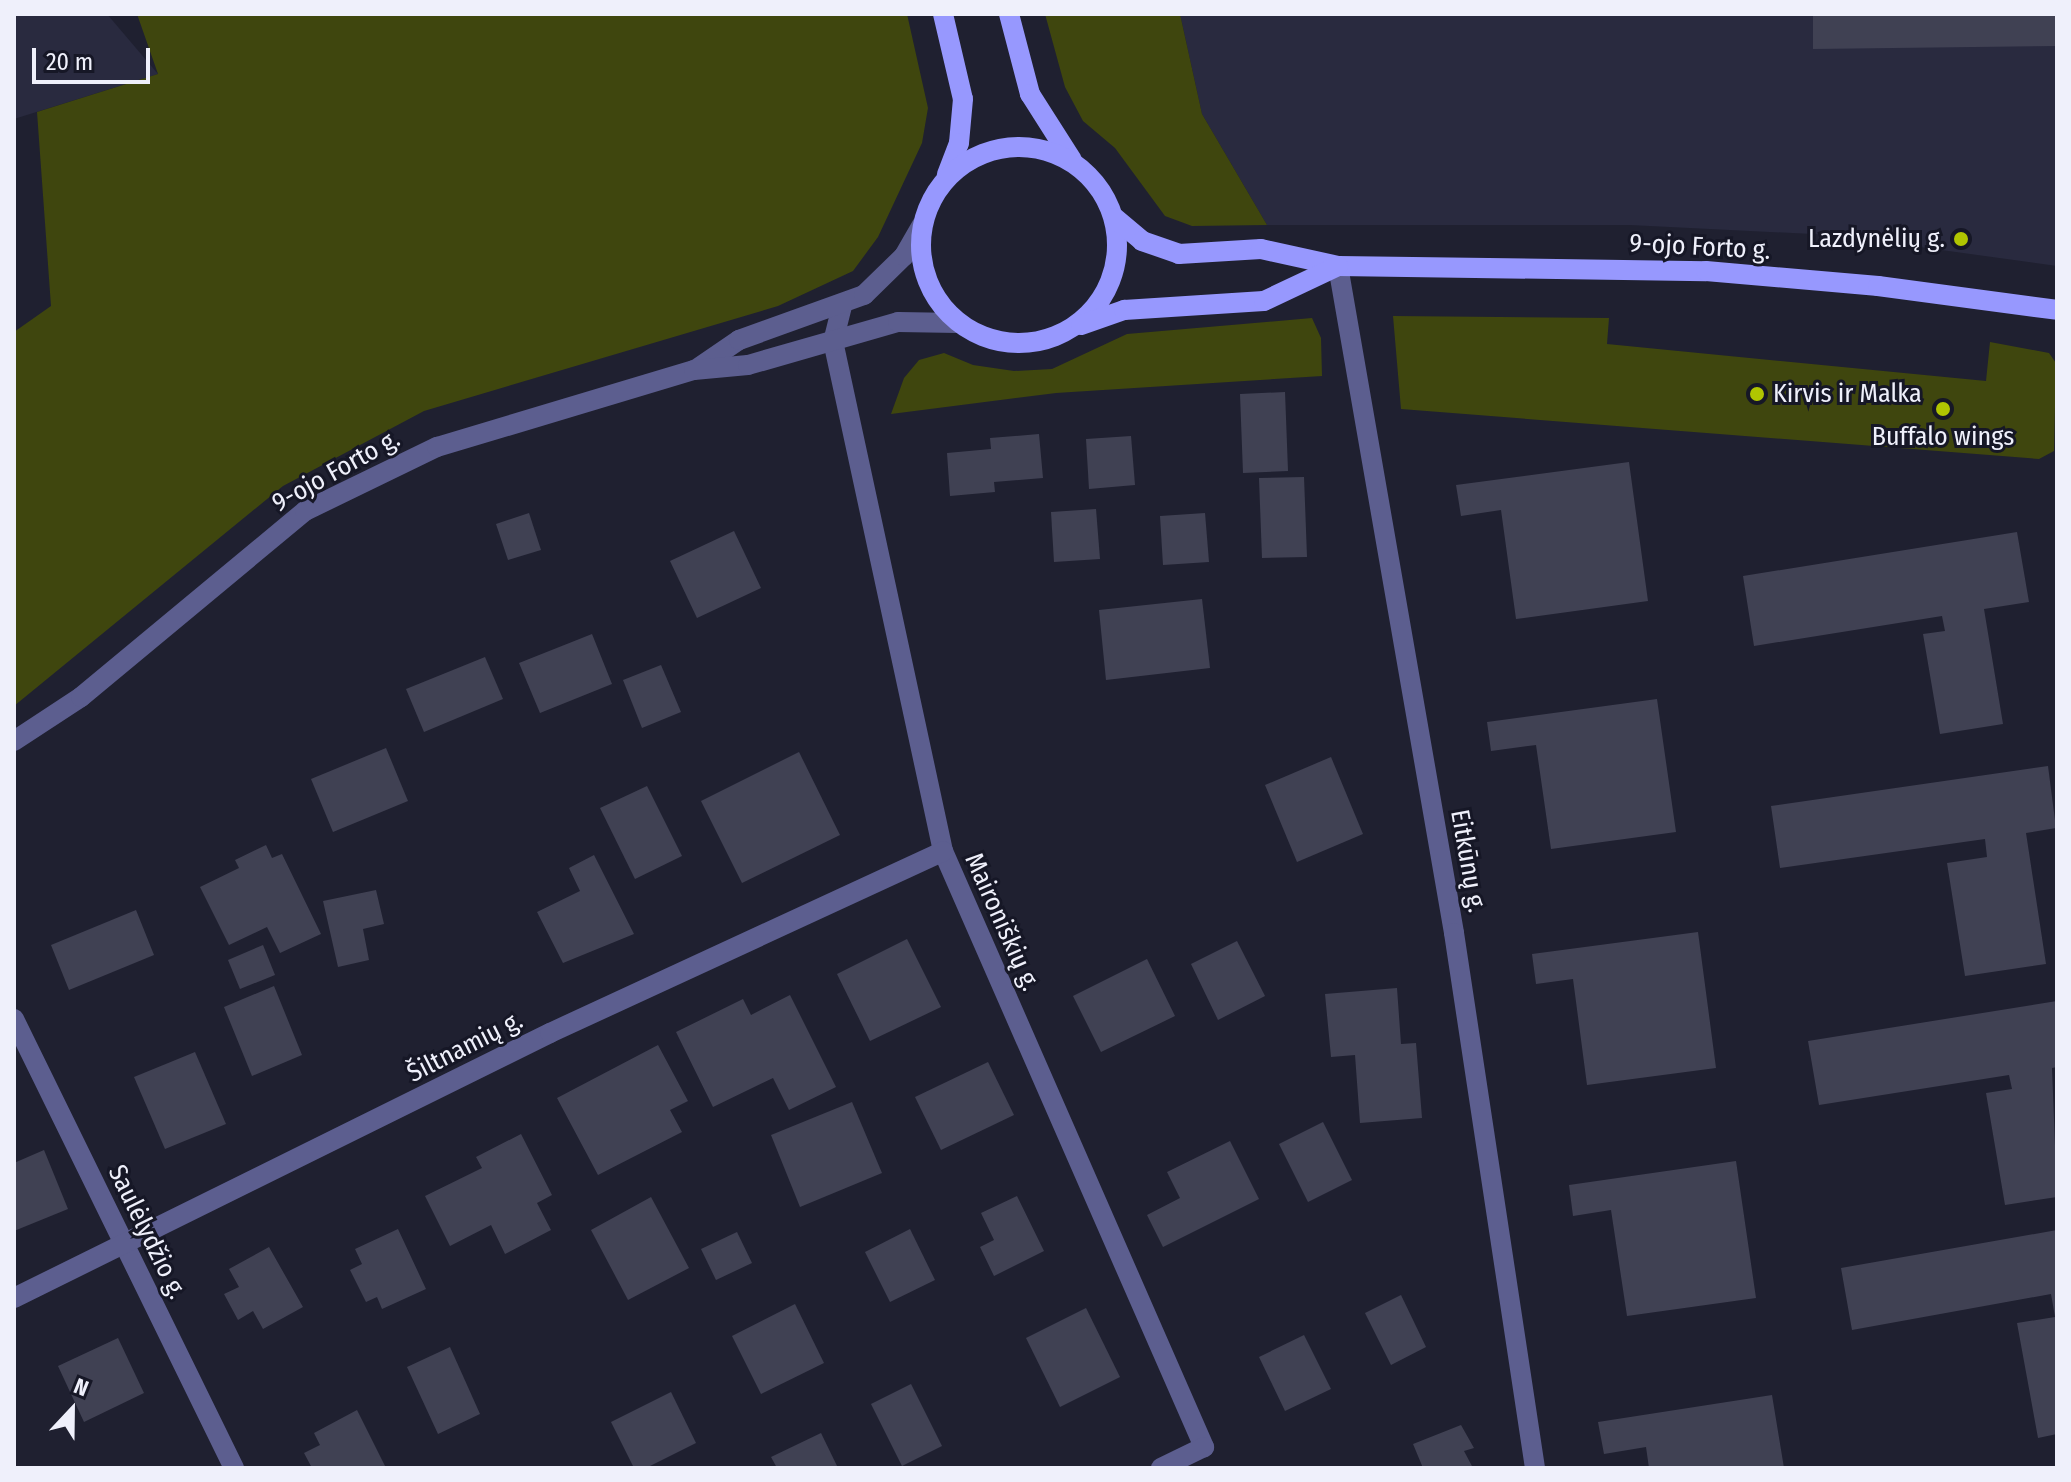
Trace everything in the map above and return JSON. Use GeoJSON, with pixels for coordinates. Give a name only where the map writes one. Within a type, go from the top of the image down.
{"type":"FeatureCollection","features":[{"type":"Feature","properties":{"kind":"main road"},"geometry":{"type":"LineString","coordinates":[[943,14],[963,99],[959,143],[922,225],[926,279],[958,323],[985,338],[1015,344],[1046,340],[1074,327],[1097,306],[1112,279],[1118,249],[1115,218],[1092,178],[1074,163],[1030,94],[1009,14]]}},
{"type":"Feature","properties":{"kind":"main road"},"geometry":{"type":"LineString","coordinates":[[945,179],[967,161],[993,149],[1021,146],[1074,163]]}},
{"type":"Feature","properties":{"kind":"main road","name":"9-ojo Forto g."},"geometry":{"type":"LineString","coordinates":[[1115,218],[1142,241],[1179,254],[1261,249],[1338,266],[1706,271],[1878,286],[2057,310]]}},
{"type":"Feature","properties":{"kind":"main road","name":"9-ojo Forto g."},"geometry":{"type":"LineString","coordinates":[[1074,327],[1124,310],[1264,301],[1338,266]]}},
{"type":"Feature","properties":{"kind":"street","name":"9-ojo Forto g."},"geometry":{"type":"LineString","coordinates":[[694,370],[739,340],[842,306],[883,279],[922,225]]}},
{"type":"Feature","properties":{"kind":"street","name":"Eitkūnų g."},"geometry":{"type":"LineString","coordinates":[[1338,266],[1454,933],[1535,1468]]}},
{"type":"Feature","properties":{"kind":"street"},"geometry":{"type":"LineString","coordinates":[[833,341],[842,306]]}},
{"type":"Feature","properties":{"kind":"street","name":"9-ojo Forto g."},"geometry":{"type":"LineString","coordinates":[[14,741],[81,697],[305,511],[360,481],[437,447],[694,370],[748,365],[898,322],[958,323]]}},
{"type":"Feature","properties":{"kind":"street","name":"Maironiškių g."},"geometry":{"type":"LineString","coordinates":[[833,341],[943,851],[1204,1447],[1161,1468]]}},
{"type":"Feature","properties":{"kind":"street","name":"Šiltnamių g."},"geometry":{"type":"LineString","coordinates":[[14,1298],[125,1246],[550,1033],[943,851]]}},
{"type":"Feature","properties":{"kind":"street","name":"Saulėlydžio g."},"geometry":{"type":"LineString","coordinates":[[14,1019],[234,1468]]}},
{"type":"Feature","properties":{"kind":"shaded area"},"geometry":{"type":"Polygon","coordinates":[[[14,14],[107,14],[158,74],[14,119],[14,14]]]}},
{"type":"Feature","properties":{"kind":"shaded area"},"geometry":{"type":"Polygon","coordinates":[[[1180,14],[2057,14],[2057,266],[1833,235],[1630,225],[1267,225],[1202,114],[1180,14]]]}},
{"type":"Feature","properties":{"kind":"green space"},"geometry":{"type":"Polygon","coordinates":[[[137,14],[907,14],[928,108],[922,143],[878,237],[853,271],[778,306],[424,411],[283,486],[14,706],[14,332],[51,306],[37,112],[158,74],[137,14]]]}},
{"type":"Feature","properties":{"kind":"green space"},"geometry":{"type":"Polygon","coordinates":[[[1045,14],[1180,14],[1202,114],[1267,225],[1192,226],[1165,216],[1115,148],[1083,121],[1065,87],[1045,14]]]}},
{"type":"Feature","properties":{"kind":"green space"},"geometry":{"type":"Polygon","coordinates":[[[1393,316],[1609,318],[1607,344],[1986,381],[1990,342],[2049,353],[2056,363],[2054,451],[2039,459],[1401,409],[1393,316]]]}},
{"type":"Feature","properties":{"kind":"green space"},"geometry":{"type":"Polygon","coordinates":[[[1312,318],[1321,338],[1322,376],[1056,393],[891,414],[904,378],[919,360],[944,353],[973,365],[1014,371],[1052,369],[1127,334],[1312,318]]]}},
{"type":"Feature","properties":{"kind":"building"},"geometry":{"type":"Polygon","coordinates":[[[1813,14],[2057,14],[2057,46],[1813,49],[1813,14]]]}},
{"type":"Feature","properties":{"kind":"building"},"geometry":{"type":"Polygon","coordinates":[[[1285,392],[1288,471],[1243,473],[1240,394],[1285,392]]]}},
{"type":"Feature","properties":{"kind":"building"},"geometry":{"type":"Polygon","coordinates":[[[1039,434],[1043,478],[994,482],[995,492],[950,496],[947,453],[991,449],[990,438],[1039,434]]]}},
{"type":"Feature","properties":{"kind":"building"},"geometry":{"type":"Polygon","coordinates":[[[1131,436],[1135,485],[1089,489],[1086,439],[1131,436]]]}},
{"type":"Feature","properties":{"kind":"building"},"geometry":{"type":"Polygon","coordinates":[[[1629,462],[1648,601],[1516,619],[1501,510],[1461,516],[1456,485],[1629,462]]]}},
{"type":"Feature","properties":{"kind":"building"},"geometry":{"type":"Polygon","coordinates":[[[1304,477],[1307,557],[1262,558],[1259,478],[1304,477]]]}},
{"type":"Feature","properties":{"kind":"building"},"geometry":{"type":"Polygon","coordinates":[[[1096,509],[1100,559],[1054,562],[1051,512],[1096,509]]]}},
{"type":"Feature","properties":{"kind":"building"},"geometry":{"type":"Polygon","coordinates":[[[529,513],[541,550],[508,560],[496,524],[529,513]]]}},
{"type":"Feature","properties":{"kind":"building"},"geometry":{"type":"Polygon","coordinates":[[[1205,513],[1209,562],[1163,565],[1160,516],[1205,513]]]}},
{"type":"Feature","properties":{"kind":"building"},"geometry":{"type":"Polygon","coordinates":[[[734,531],[761,588],[697,618],[670,561],[734,531]]]}},
{"type":"Feature","properties":{"kind":"building"},"geometry":{"type":"Polygon","coordinates":[[[2017,532],[2029,602],[1984,609],[2003,724],[1940,734],[1923,634],[1945,631],[1942,616],[1754,646],[1743,576],[2017,532]]]}},
{"type":"Feature","properties":{"kind":"building"},"geometry":{"type":"Polygon","coordinates":[[[1202,599],[1210,668],[1106,680],[1099,610],[1202,599]]]}},
{"type":"Feature","properties":{"kind":"building"},"geometry":{"type":"Polygon","coordinates":[[[592,634],[612,684],[540,713],[519,663],[592,634]]]}},
{"type":"Feature","properties":{"kind":"building"},"geometry":{"type":"Polygon","coordinates":[[[485,657],[503,699],[424,732],[406,689],[485,657]]]}},
{"type":"Feature","properties":{"kind":"building"},"geometry":{"type":"Polygon","coordinates":[[[661,665],[681,712],[642,728],[623,680],[661,665]]]}},
{"type":"Feature","properties":{"kind":"building"},"geometry":{"type":"Polygon","coordinates":[[[1657,699],[1676,832],[1551,849],[1536,745],[1491,751],[1487,722],[1657,699]]]}},
{"type":"Feature","properties":{"kind":"building"},"geometry":{"type":"Polygon","coordinates":[[[386,748],[408,801],[333,832],[311,779],[386,748]]]}},
{"type":"Feature","properties":{"kind":"building"},"geometry":{"type":"Polygon","coordinates":[[[799,752],[840,835],[742,883],[701,801],[799,752]]]}},
{"type":"Feature","properties":{"kind":"building"},"geometry":{"type":"Polygon","coordinates":[[[1331,757],[1363,834],[1297,862],[1265,785],[1331,757]]]}},
{"type":"Feature","properties":{"kind":"building"},"geometry":{"type":"Polygon","coordinates":[[[2048,766],[2056,828],[2026,833],[2046,964],[1965,976],[1947,863],[1987,857],[1985,839],[1780,868],[1771,806],[2048,766]]]}},
{"type":"Feature","properties":{"kind":"building"},"geometry":{"type":"Polygon","coordinates":[[[647,786],[682,856],[635,879],[600,808],[647,786]]]}},
{"type":"Feature","properties":{"kind":"building"},"geometry":{"type":"Polygon","coordinates":[[[266,845],[272,858],[282,854],[321,934],[280,953],[267,927],[229,945],[200,887],[239,868],[235,860],[266,845]]]}},
{"type":"Feature","properties":{"kind":"building"},"geometry":{"type":"Polygon","coordinates":[[[594,855],[634,934],[563,963],[537,912],[580,891],[569,868],[594,855]]]}},
{"type":"Feature","properties":{"kind":"building"},"geometry":{"type":"Polygon","coordinates":[[[376,890],[384,924],[363,929],[369,960],[338,967],[323,901],[376,890]]]}},
{"type":"Feature","properties":{"kind":"building"},"geometry":{"type":"Polygon","coordinates":[[[136,910],[154,955],[69,990],[51,945],[136,910]]]}},
{"type":"Feature","properties":{"kind":"building"},"geometry":{"type":"Polygon","coordinates":[[[1698,932],[1716,1068],[1587,1085],[1573,979],[1536,984],[1532,954],[1698,932]]]}},
{"type":"Feature","properties":{"kind":"building"},"geometry":{"type":"Polygon","coordinates":[[[907,939],[941,1007],[870,1041],[837,974],[907,939]]]}},
{"type":"Feature","properties":{"kind":"building"},"geometry":{"type":"Polygon","coordinates":[[[1237,941],[1265,996],[1218,1020],[1191,964],[1237,941]]]}},
{"type":"Feature","properties":{"kind":"building"},"geometry":{"type":"Polygon","coordinates":[[[263,945],[275,975],[240,989],[228,960],[263,945]]]}},
{"type":"Feature","properties":{"kind":"building"},"geometry":{"type":"Polygon","coordinates":[[[1147,959],[1175,1016],[1101,1052],[1073,996],[1147,959]]]}},
{"type":"Feature","properties":{"kind":"building"},"geometry":{"type":"Polygon","coordinates":[[[274,986],[302,1055],[252,1076],[224,1007],[274,986]]]}},
{"type":"Feature","properties":{"kind":"building"},"geometry":{"type":"Polygon","coordinates":[[[1397,988],[1401,1044],[1416,1043],[1422,1118],[1360,1123],[1355,1055],[1331,1057],[1325,994],[1397,988]]]}},
{"type":"Feature","properties":{"kind":"building"},"geometry":{"type":"Polygon","coordinates":[[[790,995],[836,1087],[789,1110],[773,1078],[713,1107],[676,1032],[743,999],[751,1015],[790,995]]]}},
{"type":"Feature","properties":{"kind":"building"},"geometry":{"type":"Polygon","coordinates":[[[2057,1001],[2057,1067],[2052,1068],[2057,1197],[2005,1205],[1986,1093],[2012,1089],[2009,1075],[1819,1105],[1808,1041],[2057,1001]]]}},
{"type":"Feature","properties":{"kind":"building"},"geometry":{"type":"Polygon","coordinates":[[[658,1045],[688,1101],[670,1110],[682,1132],[598,1175],[557,1098],[658,1045]]]}},
{"type":"Feature","properties":{"kind":"building"},"geometry":{"type":"Polygon","coordinates":[[[195,1052],[226,1124],[165,1149],[134,1077],[195,1052]]]}},
{"type":"Feature","properties":{"kind":"building"},"geometry":{"type":"Polygon","coordinates":[[[988,1062],[1014,1115],[941,1150],[915,1097],[988,1062]]]}},
{"type":"Feature","properties":{"kind":"building"},"geometry":{"type":"Polygon","coordinates":[[[852,1102],[882,1173],[800,1207],[771,1135],[852,1102]]]}},
{"type":"Feature","properties":{"kind":"building"},"geometry":{"type":"Polygon","coordinates":[[[1323,1122],[1352,1180],[1308,1202],[1279,1144],[1323,1122]]]}},
{"type":"Feature","properties":{"kind":"building"},"geometry":{"type":"Polygon","coordinates":[[[521,1134],[552,1195],[537,1203],[551,1230],[505,1254],[491,1225],[450,1246],[425,1196],[482,1168],[476,1157],[521,1134]]]}},
{"type":"Feature","properties":{"kind":"building"},"geometry":{"type":"Polygon","coordinates":[[[1230,1141],[1259,1199],[1163,1247],[1147,1215],[1180,1198],[1167,1172],[1230,1141]]]}},
{"type":"Feature","properties":{"kind":"building"},"geometry":{"type":"Polygon","coordinates":[[[44,1150],[68,1209],[14,1231],[14,1163],[44,1150]]]}},
{"type":"Feature","properties":{"kind":"building"},"geometry":{"type":"Polygon","coordinates":[[[1736,1161],[1756,1298],[1627,1316],[1611,1210],[1573,1216],[1569,1185],[1736,1161]]]}},
{"type":"Feature","properties":{"kind":"building"},"geometry":{"type":"Polygon","coordinates":[[[1017,1196],[1044,1251],[994,1276],[980,1247],[994,1240],[981,1213],[1017,1196]]]}},
{"type":"Feature","properties":{"kind":"building"},"geometry":{"type":"Polygon","coordinates":[[[651,1197],[689,1268],[628,1300],[591,1230],[651,1197]]]}},
{"type":"Feature","properties":{"kind":"building"},"geometry":{"type":"Polygon","coordinates":[[[398,1229],[426,1289],[382,1309],[377,1297],[366,1302],[350,1270],[362,1264],[355,1249],[398,1229]]]}},
{"type":"Feature","properties":{"kind":"building"},"geometry":{"type":"Polygon","coordinates":[[[910,1229],[935,1280],[890,1302],[865,1252],[910,1229]]]}},
{"type":"Feature","properties":{"kind":"building"},"geometry":{"type":"Polygon","coordinates":[[[2057,1230],[2057,1434],[2038,1438],[2017,1323],[2055,1317],[2051,1294],[1852,1330],[1841,1268],[2057,1230]]]}},
{"type":"Feature","properties":{"kind":"building"},"geometry":{"type":"Polygon","coordinates":[[[737,1232],[752,1263],[716,1280],[701,1249],[737,1232]]]}},
{"type":"Feature","properties":{"kind":"building"},"geometry":{"type":"Polygon","coordinates":[[[269,1247],[303,1307],[263,1329],[253,1311],[238,1320],[224,1294],[239,1287],[229,1269],[269,1247]]]}},
{"type":"Feature","properties":{"kind":"building"},"geometry":{"type":"Polygon","coordinates":[[[1401,1295],[1426,1347],[1391,1365],[1365,1313],[1401,1295]]]}},
{"type":"Feature","properties":{"kind":"building"},"geometry":{"type":"Polygon","coordinates":[[[795,1304],[824,1363],[761,1394],[732,1336],[795,1304]]]}},
{"type":"Feature","properties":{"kind":"building"},"geometry":{"type":"Polygon","coordinates":[[[1086,1308],[1120,1377],[1060,1407],[1026,1338],[1086,1308]]]}},
{"type":"Feature","properties":{"kind":"building"},"geometry":{"type":"Polygon","coordinates":[[[1304,1335],[1331,1389],[1285,1411],[1259,1357],[1304,1335]]]}},
{"type":"Feature","properties":{"kind":"building"},"geometry":{"type":"Polygon","coordinates":[[[118,1338],[144,1393],[84,1422],[58,1366],[118,1338]]]}},
{"type":"Feature","properties":{"kind":"building"},"geometry":{"type":"Polygon","coordinates":[[[450,1347],[480,1414],[438,1434],[407,1367],[450,1347]]]}},
{"type":"Feature","properties":{"kind":"building"},"geometry":{"type":"Polygon","coordinates":[[[911,1384],[942,1446],[902,1466],[871,1404],[911,1384]]]}},
{"type":"Feature","properties":{"kind":"building"},"geometry":{"type":"Polygon","coordinates":[[[671,1392],[696,1443],[646,1468],[634,1468],[611,1422],[671,1392]]]}},
{"type":"Feature","properties":{"kind":"building"},"geometry":{"type":"Polygon","coordinates":[[[1772,1395],[1784,1468],[1649,1468],[1646,1447],[1604,1454],[1598,1422],[1772,1395]]]}},
{"type":"Feature","properties":{"kind":"building"},"geometry":{"type":"Polygon","coordinates":[[[357,1410],[385,1466],[312,1468],[304,1453],[320,1445],[314,1433],[357,1410]]]}},
{"type":"Feature","properties":{"kind":"building"},"geometry":{"type":"Polygon","coordinates":[[[1461,1425],[1474,1448],[1464,1451],[1473,1468],[1423,1468],[1413,1444],[1461,1425]]]}},
{"type":"Feature","properties":{"kind":"building"},"geometry":{"type":"Polygon","coordinates":[[[821,1433],[838,1468],[777,1468],[771,1457],[821,1433]]]}},
{"type":"Feature","properties":{"kind":"place","name":"Lazdynėlių g."},"geometry":{"type":"Point","coordinates":[1961,239]}},
{"type":"Feature","properties":{"kind":"place","name":"Kirvis ir Malka"},"geometry":{"type":"Point","coordinates":[1757,394]}},
{"type":"Feature","properties":{"kind":"place","name":"Buffalo wings"},"geometry":{"type":"Point","coordinates":[1943,409]}}]}
